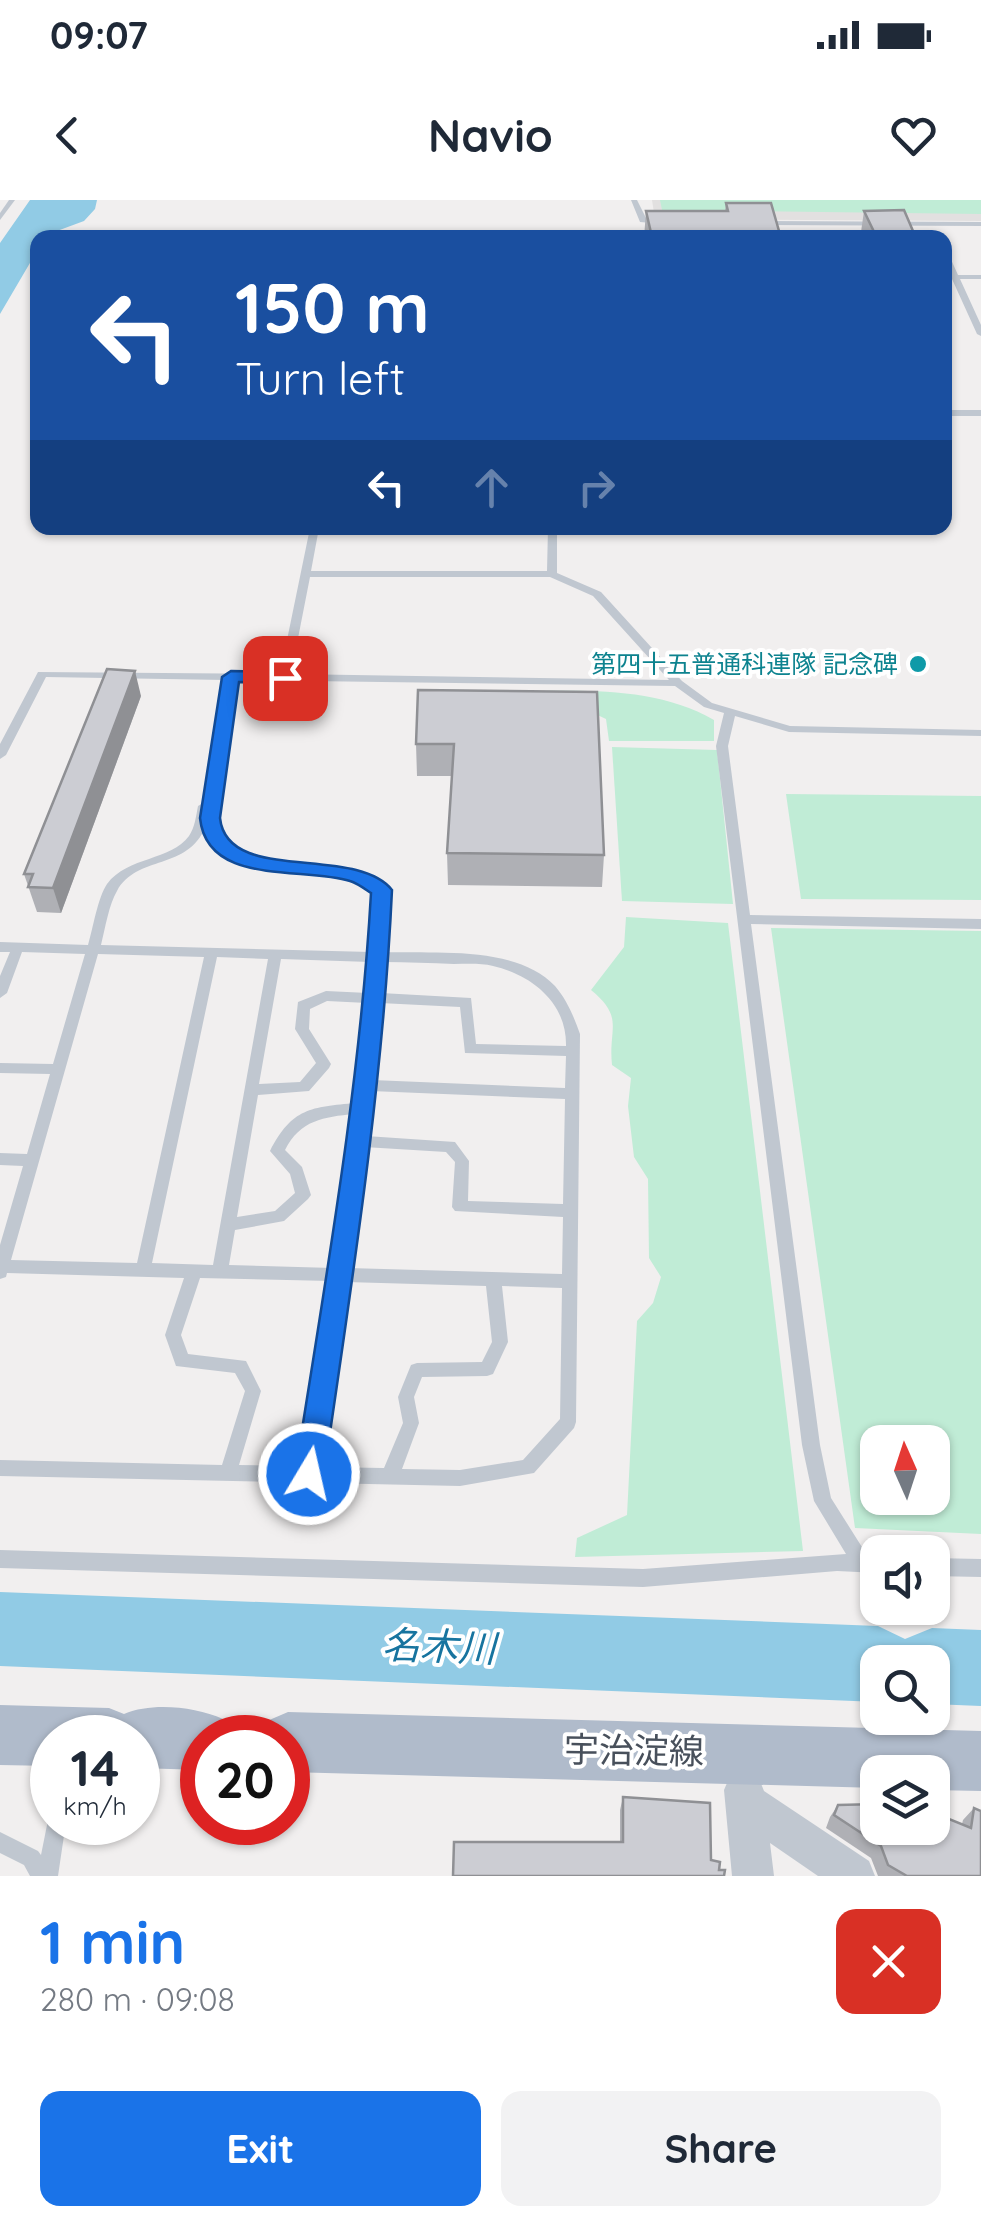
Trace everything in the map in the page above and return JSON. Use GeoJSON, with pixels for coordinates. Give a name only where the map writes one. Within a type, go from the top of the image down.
{"type":"FeatureCollection","features":[{"type":"Feature","properties":{"kind":"main road"},"geometry":{"type":"LineString","coordinates":[[0,1735],[30,1736]]}},
{"type":"Feature","properties":{"kind":"main road","name":"宇治淀線"},"geometry":{"type":"LineString","coordinates":[[310,1744],[743,1778],[981,1761]]}},
{"type":"Feature","properties":{"kind":"street"},"geometry":{"type":"LineString","coordinates":[[743,1778],[752,1876]]}},
{"type":"Feature","properties":{"kind":"street"},"geometry":{"type":"LineString","coordinates":[[743,1778],[854,1876]]}},
{"type":"Feature","properties":{"kind":"lane"},"geometry":{"type":"LineString","coordinates":[[0,218],[12,200]]}},
{"type":"Feature","properties":{"kind":"lane"},"geometry":{"type":"LineString","coordinates":[[634,200],[643,220],[674,222]]}},
{"type":"Feature","properties":{"kind":"lane"},"geometry":{"type":"LineString","coordinates":[[753,223],[981,224]]}},
{"type":"Feature","properties":{"kind":"lane"},"geometry":{"type":"LineString","coordinates":[[932,224],[935,230]]}},
{"type":"Feature","properties":{"kind":"lane"},"geometry":{"type":"LineString","coordinates":[[952,276],[981,277]]}},
{"type":"Feature","properties":{"kind":"lane"},"geometry":{"type":"LineString","coordinates":[[952,280],[981,334]]}},
{"type":"Feature","properties":{"kind":"lane"},"geometry":{"type":"LineString","coordinates":[[952,413],[981,413]]}},
{"type":"Feature","properties":{"kind":"lane"},"geometry":{"type":"LineString","coordinates":[[285,678],[313,535]]}},
{"type":"Feature","properties":{"kind":"lane"},"geometry":{"type":"LineString","coordinates":[[552,574],[553,535]]}},
{"type":"Feature","properties":{"kind":"lane"},"geometry":{"type":"LineString","coordinates":[[308,574],[552,574],[596,594],[678,682],[708,705],[790,729],[981,732]]}},
{"type":"Feature","properties":{"kind":"lane"},"geometry":{"type":"LineString","coordinates":[[0,755],[42,674],[678,682]]}},
{"type":"Feature","properties":{"kind":"lane"},"geometry":{"type":"LineString","coordinates":[[231,677],[210,818],[212,835],[229,852],[277,867],[354,874],[382,890],[374,998],[340,1274],[309,1474]]}},
{"type":"Feature","properties":{"kind":"lane"},"geometry":{"type":"LineString","coordinates":[[730,713],[722,746],[811,1445],[822,1501],[860,1551]]}},
{"type":"Feature","properties":{"kind":"lane"},"geometry":{"type":"LineString","coordinates":[[223,738],[195,840],[176,855],[132,868],[111,888],[1,1268],[570,1280]]}},
{"type":"Feature","properties":{"kind":"lane"},"geometry":{"type":"LineString","coordinates":[[743,919],[981,924]]}},
{"type":"Feature","properties":{"kind":"lane"},"geometry":{"type":"LineString","coordinates":[[0,947],[491,960],[539,976],[564,1006],[573,1034],[568,1422],[528,1466],[460,1478],[0,1468]]}},
{"type":"Feature","properties":{"kind":"lane"},"geometry":{"type":"LineString","coordinates":[[0,992],[18,947]]}},
{"type":"Feature","properties":{"kind":"lane"},"geometry":{"type":"LineString","coordinates":[[142,1270],[212,952]]}},
{"type":"Feature","properties":{"kind":"lane"},"geometry":{"type":"LineString","coordinates":[[220,1271],[275,954]]}},
{"type":"Feature","properties":{"kind":"lane"},"geometry":{"type":"LineString","coordinates":[[252,1090],[304,1086],[324,1064],[302,1028],[303,1006],[326,996],[466,1002],[470,1049],[573,1051]]}},
{"type":"Feature","properties":{"kind":"lane"},"geometry":{"type":"LineString","coordinates":[[0,1068],[58,1069]]}},
{"type":"Feature","properties":{"kind":"lane"},"geometry":{"type":"LineString","coordinates":[[363,1085],[573,1094]]}},
{"type":"Feature","properties":{"kind":"lane"},"geometry":{"type":"LineString","coordinates":[[228,1225],[279,1217],[303,1195],[297,1171],[278,1151],[286,1130],[312,1112],[360,1108]]}},
{"type":"Feature","properties":{"kind":"lane"},"geometry":{"type":"LineString","coordinates":[[356,1141],[450,1146],[462,1160],[460,1207],[571,1210]]}},
{"type":"Feature","properties":{"kind":"lane"},"geometry":{"type":"LineString","coordinates":[[0,1159],[32,1160]]}},
{"type":"Feature","properties":{"kind":"lane"},"geometry":{"type":"LineString","coordinates":[[194,1270],[173,1335],[182,1361],[240,1366],[253,1391],[228,1472]]}},
{"type":"Feature","properties":{"kind":"lane"},"geometry":{"type":"LineString","coordinates":[[390,1476],[411,1423],[406,1397],[418,1370],[487,1369],[500,1342],[493,1278]]}},
{"type":"Feature","properties":{"kind":"lane"},"geometry":{"type":"LineString","coordinates":[[0,1559],[643,1578],[860,1565]]}},
{"type":"Feature","properties":{"kind":"lane"},"geometry":{"type":"LineString","coordinates":[[950,1567],[981,1568]]}},
{"type":"Feature","properties":{"kind":"lane"},"geometry":{"type":"LineString","coordinates":[[0,1842],[31,1858],[45,1876]]}},
{"type":"Feature","properties":{"kind":"lane"},"geometry":{"type":"LineString","coordinates":[[45,1876],[51,1845]]}},
{"type":"Feature","properties":{"kind":"shaded area"},"geometry":{"type":"Polygon","coordinates":[[[652,200],[981,200],[981,221],[655,219],[652,200]]]}},
{"type":"Feature","properties":{"kind":"green space"},"geometry":{"type":"Polygon","coordinates":[[[660,200],[981,200],[981,214],[662,210],[660,200]]]}},
{"type":"Feature","properties":{"kind":"green space"},"geometry":{"type":"Polygon","coordinates":[[[598,691],[659,699],[714,720],[714,741],[609,741],[606,719],[589,711],[477,692],[598,691]]]}},
{"type":"Feature","properties":{"kind":"green space"},"geometry":{"type":"Polygon","coordinates":[[[612,747],[717,750],[733,904],[622,901],[612,747]]]}},
{"type":"Feature","properties":{"kind":"green space"},"geometry":{"type":"Polygon","coordinates":[[[786,794],[981,796],[981,900],[801,899],[786,794]]]}},
{"type":"Feature","properties":{"kind":"green space"},"geometry":{"type":"Polygon","coordinates":[[[626,917],[728,923],[803,1551],[575,1557],[577,1538],[627,1515],[637,1321],[653,1303],[661,1277],[649,1258],[648,1179],[634,1157],[628,1106],[631,1078],[612,1065],[612,1016],[591,990],[624,947],[626,917]]]}},
{"type":"Feature","properties":{"kind":"green space"},"geometry":{"type":"Polygon","coordinates":[[[771,928],[981,931],[981,1534],[855,1528],[771,928]]]}},
{"type":"Feature","properties":{"kind":"water"},"geometry":{"type":"Polygon","coordinates":[[[30,200],[97,200],[95,209],[84,221],[60,230],[30,230],[30,263],[0,314],[0,243],[30,200]]]}},
{"type":"Feature","properties":{"kind":"building"},"geometry":{"type":"Polygon","coordinates":[[[726,203],[771,203],[779,230],[650,230],[646,211],[728,211],[726,203]]]}},
{"type":"Feature","properties":{"kind":"building"},"geometry":{"type":"Polygon","coordinates":[[[904,210],[913,230],[873,230],[864,211],[904,210]]]}},
{"type":"Feature","properties":{"kind":"building"},"geometry":{"type":"Polygon","coordinates":[[[107,669],[135,671],[53,888],[28,887],[33,874],[24,874],[107,669]]]}},
{"type":"Feature","properties":{"kind":"building"},"geometry":{"type":"Polygon","coordinates":[[[418,690],[597,692],[604,855],[447,853],[454,744],[416,744],[418,690]]]}},
{"type":"Feature","properties":{"kind":"building"},"geometry":{"type":"Polygon","coordinates":[[[623,1797],[710,1803],[711,1860],[720,1862],[719,1870],[725,1870],[724,1876],[453,1876],[454,1842],[623,1842],[623,1797]]]}},
{"type":"Feature","properties":{"kind":"building"},"geometry":{"type":"Polygon","coordinates":[[[860,1804],[860,1832],[834,1815],[838,1805],[860,1804]]]}},
{"type":"Feature","properties":{"kind":"building"},"geometry":{"type":"Polygon","coordinates":[[[974,1808],[981,1811],[981,1876],[907,1876],[888,1865],[881,1846],[950,1845],[950,1819],[971,1828],[974,1808]]]}},
{"type":"Feature","properties":{"kind":"waterway","name":"名木川"},"geometry":{"type":"LineString","coordinates":[[0,1629],[860,1663]]}},
{"type":"Feature","properties":{"kind":"waterway","name":"名木川"},"geometry":{"type":"LineString","coordinates":[[950,1667],[981,1668]]}},
{"type":"Feature","properties":{"kind":"place","name":"第四十五普通科連隊 記念碑"},"geometry":{"type":"Point","coordinates":[918,664]}},
{"type":"Feature","properties":{"kind":"route"},"geometry":{"type":"LineString","coordinates":[[285,678],[231,677],[210,818],[212,835],[229,852],[277,867],[354,874],[382,890],[378,956],[340,1274],[309,1474]]}}]}
